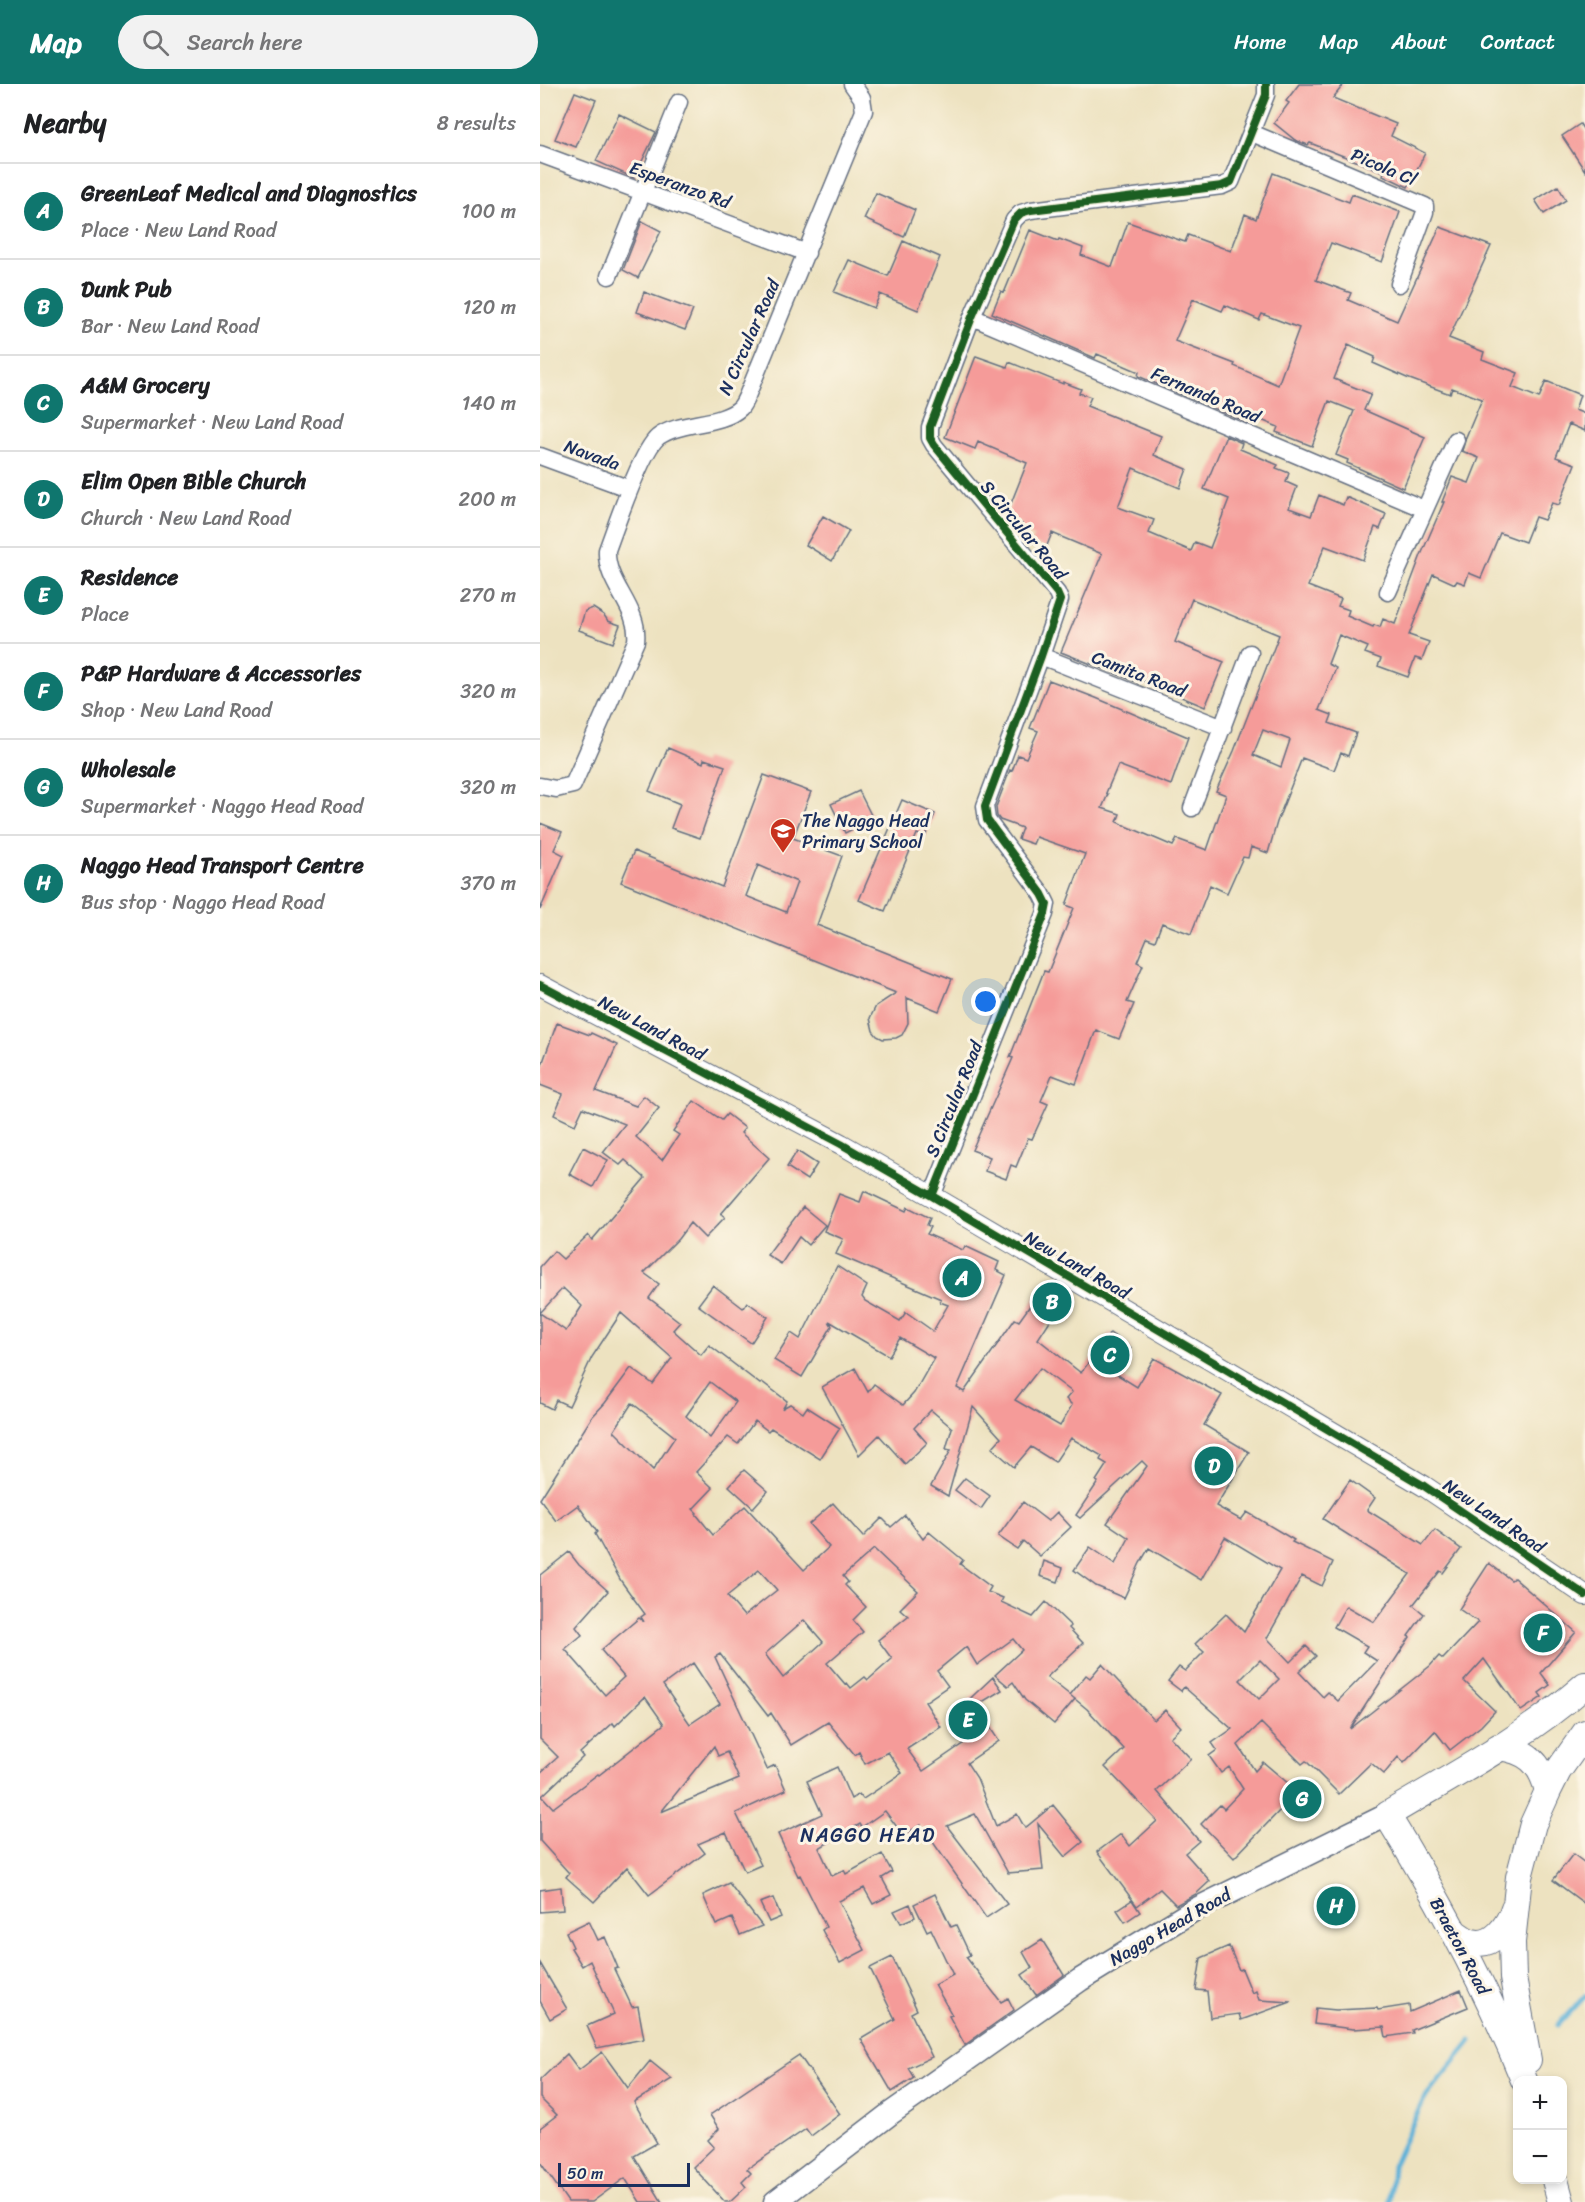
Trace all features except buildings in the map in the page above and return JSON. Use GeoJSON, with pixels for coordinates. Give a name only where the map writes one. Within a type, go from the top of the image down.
{"type":"FeatureCollection","features":[{"type":"Feature","properties":{"kind":"main road","name":"Naggo Head Road"},"geometry":{"type":"LineString","coordinates":[[775,2202],[891,2113],[1080,1980],[1194,1910],[1387,1815],[1498,1748],[1568,1700],[1585,1684]]}},
{"type":"Feature","properties":{"kind":"main road","name":"Braeton Road"},"geometry":{"type":"LineString","coordinates":[[1531,2076],[1514,1990],[1512,1942],[1519,1877],[1533,1824],[1548,1791],[1558,1771],[1585,1733]]}},
{"type":"Feature","properties":{"kind":"main road"},"geometry":{"type":"LineString","coordinates":[[1498,1748],[1513,1749],[1535,1763],[1544,1777],[1548,1791]]}},
{"type":"Feature","properties":{"kind":"main road","name":"Braeton Road"},"geometry":{"type":"LineString","coordinates":[[1387,1815],[1454,1932],[1500,2023],[1522,2076]]}},
{"type":"Feature","properties":{"kind":"main road"},"geometry":{"type":"LineString","coordinates":[[1454,1932],[1472,1942],[1484,1942],[1501,1934],[1512,1918],[1516,1902]]}},
{"type":"Feature","properties":{"kind":"main road"},"geometry":{"type":"LineString","coordinates":[[1556,2184],[1561,2202]]}},
{"type":"Feature","properties":{"kind":"street","name":"N Circular Road"},"geometry":{"type":"LineString","coordinates":[[540,786],[556,789],[573,785],[636,641],[636,621],[609,572],[606,560],[607,550],[630,489],[649,448],[658,437],[725,416],[740,408],[747,396],[864,111],[862,98],[852,84]]}},
{"type":"Feature","properties":{"kind":"street","name":"S Circular Road"},"geometry":{"type":"LineString","coordinates":[[932,1196],[1045,914],[1047,904],[1042,894],[987,820],[985,806],[1060,600],[1057,593],[934,445],[930,438],[930,427],[972,317],[1014,220],[1021,213],[1030,210],[1222,186],[1231,182],[1266,95],[1266,84]]}},
{"type":"Feature","properties":{"kind":"street"},"geometry":{"type":"LineString","coordinates":[[609,276],[680,102]]}},
{"type":"Feature","properties":{"kind":"street","name":"Picola Cl"},"geometry":{"type":"LineString","coordinates":[[1252,133],[1425,206],[1425,212],[1399,284]]}},
{"type":"Feature","properties":{"kind":"street","name":"Esperanzo Rd"},"geometry":{"type":"LineString","coordinates":[[540,154],[807,253]]}},
{"type":"Feature","properties":{"kind":"street","name":"Fernando Road"},"geometry":{"type":"LineString","coordinates":[[972,317],[1424,509]]}},
{"type":"Feature","properties":{"kind":"street"},"geometry":{"type":"LineString","coordinates":[[1388,592],[1456,440]]}},
{"type":"Feature","properties":{"kind":"street","name":"Navada"},"geometry":{"type":"LineString","coordinates":[[540,456],[630,489]]}},
{"type":"Feature","properties":{"kind":"street"},"geometry":{"type":"LineString","coordinates":[[1192,808],[1250,653]]}},
{"type":"Feature","properties":{"kind":"street","name":"Camita Road"},"geometry":{"type":"LineString","coordinates":[[1041,656],[1223,728]]}},
{"type":"Feature","properties":{"kind":"street","name":"New Land Road"},"geometry":{"type":"LineString","coordinates":[[540,985],[842,1144],[932,1196],[1424,1486],[1585,1595]]}},
{"type":"Feature","properties":{"kind":"waterway"},"geometry":{"type":"LineString","coordinates":[[1558,2025],[1585,1996]]}},
{"type":"Feature","properties":{"kind":"waterway"},"geometry":{"type":"LineString","coordinates":[[1390,2202],[1393,2166],[1424,2099],[1471,2041]]}},
{"type":"Feature","properties":{"kind":"cycle path"},"geometry":{"type":"LineString","coordinates":[[932,1196],[1045,914],[1047,904],[1042,894],[987,820],[985,806],[1060,600],[1057,593],[934,445],[930,438],[930,427],[972,317],[1014,220],[1021,213],[1031,210],[1222,186],[1231,182],[1266,95],[1266,84]]}},
{"type":"Feature","properties":{"kind":"cycle path"},"geometry":{"type":"LineString","coordinates":[[540,985],[841,1144],[932,1196],[1424,1486],[1585,1595]]}},
{"type":"Feature","properties":{"kind":"place","name":"The Naggo Head Primary School"},"geometry":{"type":"Point","coordinates":[783,854]}},
{"type":"Feature","properties":{"kind":"place","name":"GreenLeaf Medical and Diagnostics"},"geometry":{"type":"Point","coordinates":[962,1278]}},
{"type":"Feature","properties":{"kind":"place","name":"Dunk Pub"},"geometry":{"type":"Point","coordinates":[1052,1302]}},
{"type":"Feature","properties":{"kind":"place","name":"A&M Grocery"},"geometry":{"type":"Point","coordinates":[1110,1355]}},
{"type":"Feature","properties":{"kind":"place","name":"Elim Open Bible Church"},"geometry":{"type":"Point","coordinates":[1214,1466]}},
{"type":"Feature","properties":{"kind":"place","name":"P&P Hardware & Accessories"},"geometry":{"type":"Point","coordinates":[1543,1633]}},
{"type":"Feature","properties":{"kind":"place","name":"Residence"},"geometry":{"type":"Point","coordinates":[968,1720]}},
{"type":"Feature","properties":{"kind":"place","name":"Wholesale"},"geometry":{"type":"Point","coordinates":[1302,1799]}},
{"type":"Feature","properties":{"kind":"place","name":"Naggo Head Transport Centre"},"geometry":{"type":"Point","coordinates":[1336,1906]}},
{"type":"Feature","properties":{"kind":"district","name":"NAGGO HEAD"},"geometry":{"type":"Point","coordinates":[868,1835]}}]}
